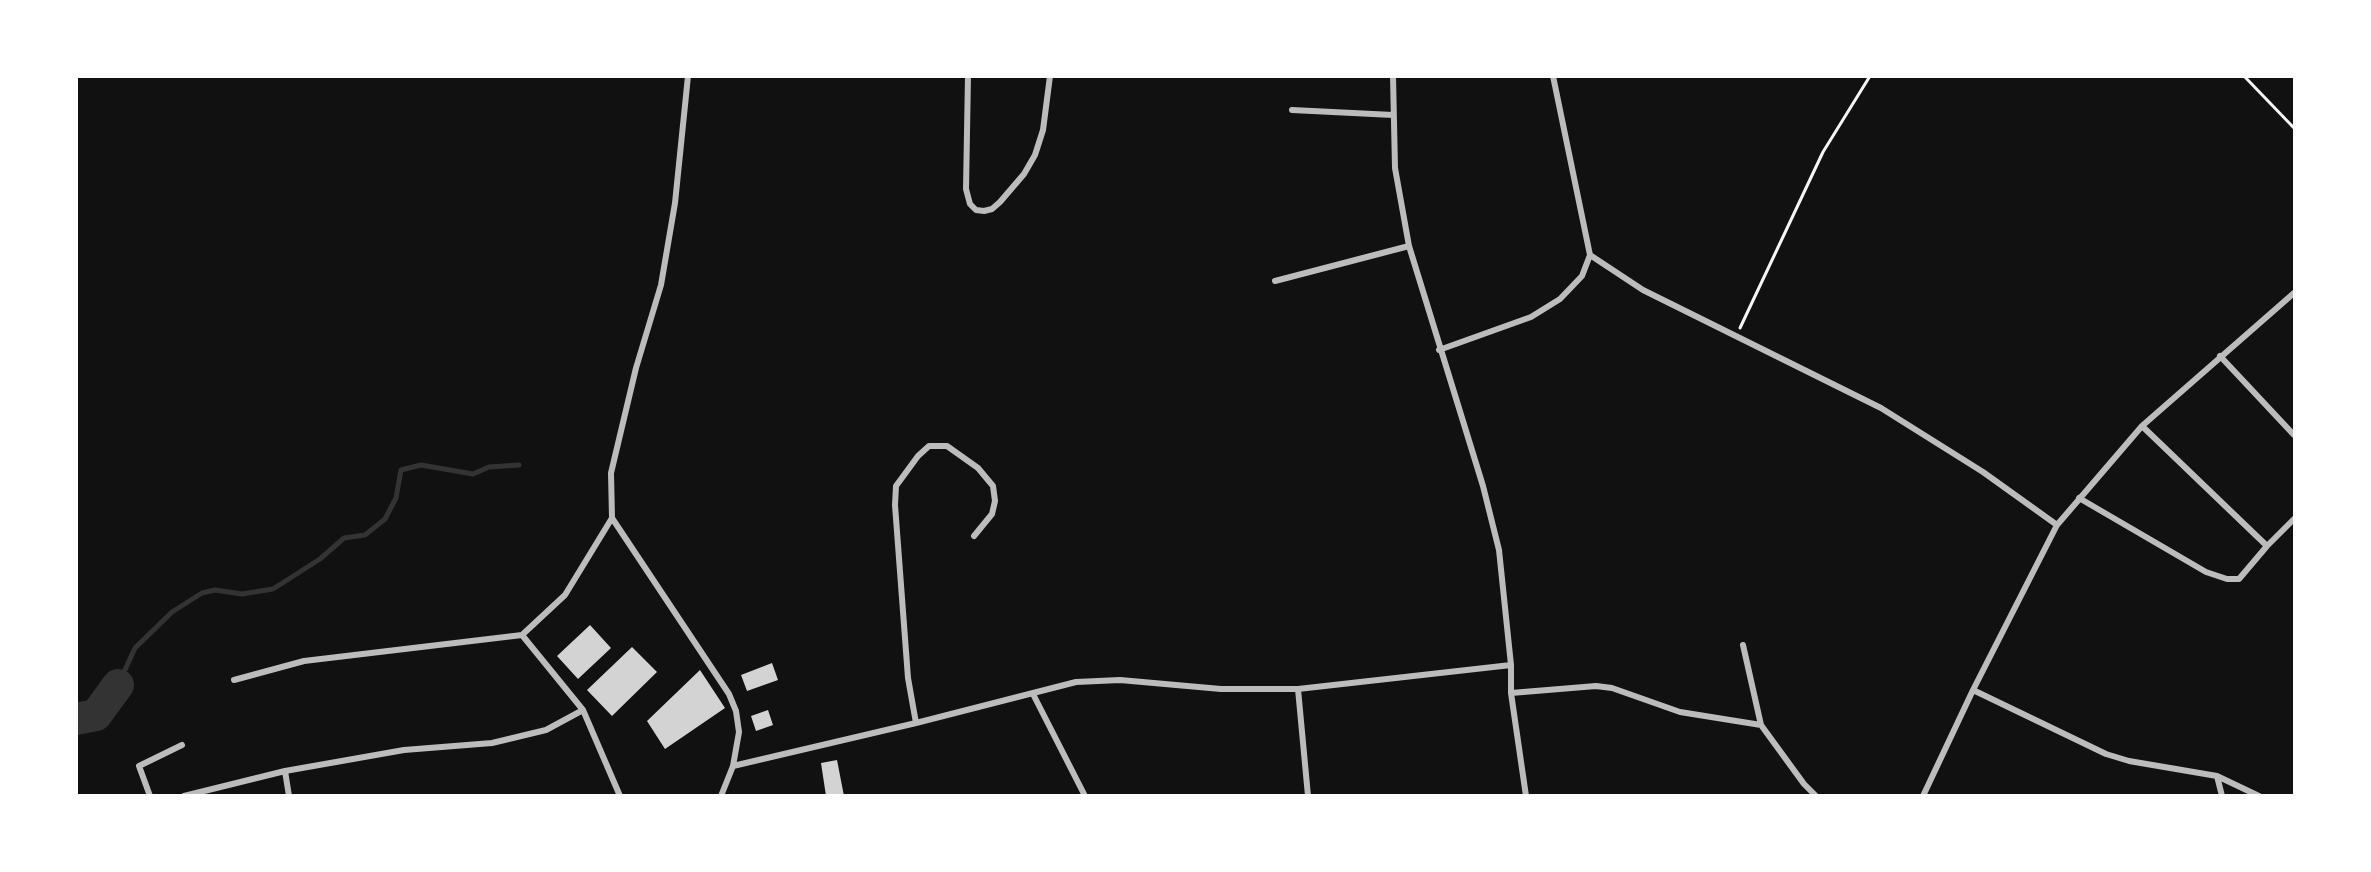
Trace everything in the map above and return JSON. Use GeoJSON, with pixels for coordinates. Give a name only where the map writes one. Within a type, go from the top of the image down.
{"type":"FeatureCollection","features":[{"type":"Feature","properties":{"kind":"street"},"geometry":{"type":"LineString","coordinates":[[688,76],[675,203],[661,285],[636,368],[611,472],[612,518],[729,694],[736,711],[739,732],[733,766],[721,795]]}},
{"type":"Feature","properties":{"kind":"street"},"geometry":{"type":"LineString","coordinates":[[968,76],[966,189],[970,204],[976,210],[984,212],[1000,202],[1024,174],[1035,155],[1043,130],[1050,76]]}},
{"type":"Feature","properties":{"kind":"street"},"geometry":{"type":"LineString","coordinates":[[1393,76],[1395,168],[1409,246],[1439,350],[1483,486],[1499,550],[1511,665],[1511,693],[1526,795]]}},
{"type":"Feature","properties":{"kind":"street"},"geometry":{"type":"LineString","coordinates":[[1439,350],[1531,317],[1560,299],[1582,276],[1590,255],[1553,76]]}},
{"type":"Feature","properties":{"kind":"street"},"geometry":{"type":"LineString","coordinates":[[1292,110],[1393,116]]}},
{"type":"Feature","properties":{"kind":"street"},"geometry":{"type":"LineString","coordinates":[[1275,281],[1409,246]]}},
{"type":"Feature","properties":{"kind":"street"},"geometry":{"type":"LineString","coordinates":[[1590,255],[1643,290],[1881,408],[1983,472],[2057,525]]}},
{"type":"Feature","properties":{"kind":"street"},"geometry":{"type":"LineString","coordinates":[[1923,795],[1973,690],[2057,525],[2142,426],[2295,293]]}},
{"type":"Feature","properties":{"kind":"street"},"geometry":{"type":"LineString","coordinates":[[2220,356],[2295,435]]}},
{"type":"Feature","properties":{"kind":"street"},"geometry":{"type":"LineString","coordinates":[[2142,426],[2267,546]]}},
{"type":"Feature","properties":{"kind":"street"},"geometry":{"type":"LineString","coordinates":[[916,723],[908,678],[895,505],[896,486],[918,456],[929,446],[947,446],[978,468],[993,486],[995,501],[992,514],[974,536]]}},
{"type":"Feature","properties":{"kind":"street"},"geometry":{"type":"LineString","coordinates":[[2079,498],[2206,572],[2227,579],[2239,579],[2267,546],[2295,519]]}},
{"type":"Feature","properties":{"kind":"street"},"geometry":{"type":"LineString","coordinates":[[234,680],[304,660],[522,635],[565,595],[612,518]]}},
{"type":"Feature","properties":{"kind":"street"},"geometry":{"type":"LineString","coordinates":[[522,635],[583,710],[620,795]]}},
{"type":"Feature","properties":{"kind":"street"},"geometry":{"type":"LineString","coordinates":[[1743,645],[1761,725],[1804,784],[1816,795]]}},
{"type":"Feature","properties":{"kind":"street"},"geometry":{"type":"LineString","coordinates":[[733,766],[1076,682],[1120,680],[1221,689],[1298,689],[1511,665]]}},
{"type":"Feature","properties":{"kind":"street"},"geometry":{"type":"LineString","coordinates":[[1511,693],[1596,686],[1612,688],[1680,712],[1761,725]]}},
{"type":"Feature","properties":{"kind":"street"},"geometry":{"type":"LineString","coordinates":[[1298,689],[1308,795]]}},
{"type":"Feature","properties":{"kind":"street"},"geometry":{"type":"LineString","coordinates":[[1973,690],[2106,754],[2129,761],[2217,776],[2259,795]]}},
{"type":"Feature","properties":{"kind":"street"},"geometry":{"type":"LineString","coordinates":[[1034,694],[1085,795]]}},
{"type":"Feature","properties":{"kind":"street"},"geometry":{"type":"LineString","coordinates":[[184,795],[285,771],[404,750],[492,743],[546,730],[583,710]]}},
{"type":"Feature","properties":{"kind":"street"},"geometry":{"type":"LineString","coordinates":[[150,795],[138,766],[182,745]]}},
{"type":"Feature","properties":{"kind":"street"},"geometry":{"type":"LineString","coordinates":[[285,771],[289,795]]}},
{"type":"Feature","properties":{"kind":"street"},"geometry":{"type":"LineString","coordinates":[[2217,776],[2222,795]]}},
{"type":"Feature","properties":{"kind":"path"},"geometry":{"type":"LineString","coordinates":[[1736,336],[1824,152],[1870,76]]}},
{"type":"Feature","properties":{"kind":"path"},"geometry":{"type":"LineString","coordinates":[[2244,76],[2295,128]]}},
{"type":"Feature","properties":{"kind":"building"},"geometry":{"type":"Polygon","coordinates":[[[590,625],[611,648],[578,679],[557,656],[590,625]]]}},
{"type":"Feature","properties":{"kind":"building"},"geometry":{"type":"Polygon","coordinates":[[[632,647],[657,672],[612,716],[587,690],[632,647]]]}},
{"type":"Feature","properties":{"kind":"building"},"geometry":{"type":"Polygon","coordinates":[[[772,663],[778,680],[747,691],[741,675],[772,663]]]}},
{"type":"Feature","properties":{"kind":"building"},"geometry":{"type":"Polygon","coordinates":[[[700,670],[725,708],[665,749],[647,721],[700,670]]]}},
{"type":"Feature","properties":{"kind":"building"},"geometry":{"type":"Polygon","coordinates":[[[768,710],[773,725],[756,731],[751,716],[768,710]]]}},
{"type":"Feature","properties":{"kind":"building"},"geometry":{"type":"Polygon","coordinates":[[[837,760],[844,796],[826,796],[821,763],[837,760]]]}},
{"type":"Feature","properties":{"kind":"waterway"},"geometry":{"type":"LineString","coordinates":[[118,685],[135,648],[172,612],[202,593],[215,590],[242,594],[273,589],[320,559],[344,538],[365,535],[385,519],[396,498],[401,470],[421,465],[473,474],[489,467],[519,465]]}},
{"type":"Feature","properties":{"kind":"waterway"},"geometry":{"type":"LineString","coordinates":[[76,719],[96,715],[118,685]]}}]}
